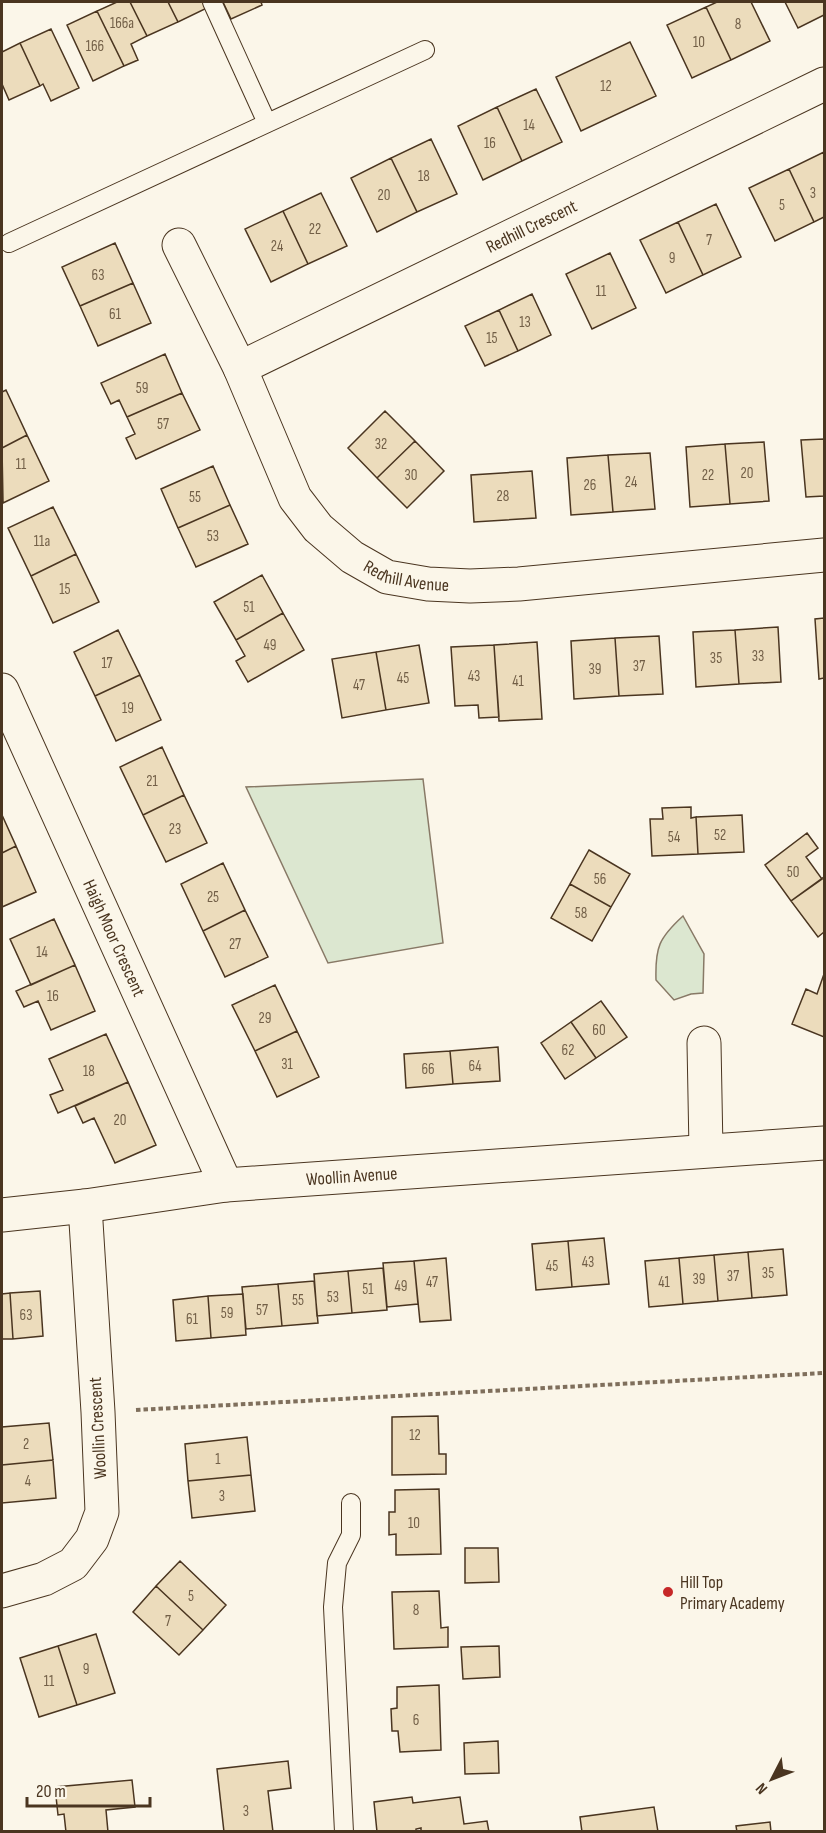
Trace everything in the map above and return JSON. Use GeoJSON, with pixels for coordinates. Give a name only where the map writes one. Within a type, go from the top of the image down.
{"type":"FeatureCollection","features":[{"type":"Feature","properties":{"kind":"street","name":"Redhill Crescent"},"geometry":{"type":"LineString","coordinates":[[240,368],[825,84]]}},
{"type":"Feature","properties":{"kind":"street","name":"Redhill Avenue"},"geometry":{"type":"LineString","coordinates":[[179,245],[240,368],[296,498],[318,528],[352,556],[387,577],[438,585],[519,584],[825,555]]}},
{"type":"Feature","properties":{"kind":"street","name":"Haigh Moor Crescent"},"geometry":{"type":"LineString","coordinates":[[2,690],[226,1185]]}},
{"type":"Feature","properties":{"kind":"street"},"geometry":{"type":"LineString","coordinates":[[704,1043],[705,1150]]}},
{"type":"Feature","properties":{"kind":"street","name":"Woollin Avenue"},"geometry":{"type":"LineString","coordinates":[[2,1215],[85,1206],[226,1185],[825,1143]]}},
{"type":"Feature","properties":{"kind":"street","name":"Woollin Crescent"},"geometry":{"type":"LineString","coordinates":[[2,1591],[44,1579],[73,1564],[92,1539],[102,1512],[85,1206]]}},
{"type":"Feature","properties":{"kind":"lane"},"geometry":{"type":"LineString","coordinates":[[212,2],[267,123]]}},
{"type":"Feature","properties":{"kind":"lane"},"geometry":{"type":"LineString","coordinates":[[9,243],[424,50]]}},
{"type":"Feature","properties":{"kind":"lane"},"geometry":{"type":"LineString","coordinates":[[344,1832],[333,1607],[337,1563],[351,1535],[351,1503]]}},
{"type":"Feature","properties":{"kind":"path"},"geometry":{"type":"LineString","coordinates":[[98,1412],[825,1373]]}},
{"type":"Feature","properties":{"kind":"green space"},"geometry":{"type":"Polygon","coordinates":[[[423,779],[443,943],[328,963],[246,787],[423,779]]]}},
{"type":"Feature","properties":{"kind":"green space"},"geometry":{"type":"Polygon","coordinates":[[[683,916],[704,954],[703,993],[691,994],[674,1000],[656,980],[656,959],[664,937],[683,916]]]}},
{"type":"Feature","properties":{"kind":"building"},"geometry":{"type":"Polygon","coordinates":[[[117,2],[130,2],[147,36],[131,44],[138,60],[124,66],[97,11],[117,2]]]}},
{"type":"Feature","properties":{"kind":"building"},"geometry":{"type":"Polygon","coordinates":[[[130,2],[168,2],[178,22],[147,36],[130,2]]]}},
{"type":"Feature","properties":{"kind":"building"},"geometry":{"type":"Polygon","coordinates":[[[168,2],[206,2],[209,7],[178,22],[168,2]]]}},
{"type":"Feature","properties":{"kind":"building"},"geometry":{"type":"Polygon","coordinates":[[[223,2],[261,2],[262,5],[231,19],[223,2]]]}},
{"type":"Feature","properties":{"kind":"building"},"geometry":{"type":"Polygon","coordinates":[[[717,2],[751,2],[770,41],[731,60],[706,7],[717,2]]]}},
{"type":"Feature","properties":{"kind":"building"},"geometry":{"type":"Polygon","coordinates":[[[785,2],[824,2],[824,15],[798,28],[785,2]]]}},
{"type":"Feature","properties":{"kind":"building"},"geometry":{"type":"Polygon","coordinates":[[[706,7],[731,60],[692,78],[667,25],[706,7]]]}},
{"type":"Feature","properties":{"kind":"building"},"geometry":{"type":"Polygon","coordinates":[[[97,11],[124,66],[93,81],[67,25],[97,11]]]}},
{"type":"Feature","properties":{"kind":"building"},"geometry":{"type":"Polygon","coordinates":[[[51,29],[79,88],[51,101],[43,84],[40,86],[20,43],[51,29]]]}},
{"type":"Feature","properties":{"kind":"building"},"geometry":{"type":"Polygon","coordinates":[[[630,42],[656,96],[581,131],[556,77],[630,42]]]}},
{"type":"Feature","properties":{"kind":"building"},"geometry":{"type":"Polygon","coordinates":[[[20,43],[40,86],[9,100],[2,84],[2,52],[20,43]]]}},
{"type":"Feature","properties":{"kind":"building"},"geometry":{"type":"Polygon","coordinates":[[[536,89],[562,142],[522,161],[497,107],[536,89]]]}},
{"type":"Feature","properties":{"kind":"building"},"geometry":{"type":"Polygon","coordinates":[[[497,107],[522,161],[483,180],[458,126],[497,107]]]}},
{"type":"Feature","properties":{"kind":"building"},"geometry":{"type":"Polygon","coordinates":[[[431,139],[457,194],[417,212],[391,158],[431,139]]]}},
{"type":"Feature","properties":{"kind":"building"},"geometry":{"type":"Polygon","coordinates":[[[824,152],[824,217],[814,222],[789,169],[824,152]]]}},
{"type":"Feature","properties":{"kind":"building"},"geometry":{"type":"Polygon","coordinates":[[[391,158],[417,212],[377,232],[351,178],[391,158]]]}},
{"type":"Feature","properties":{"kind":"building"},"geometry":{"type":"Polygon","coordinates":[[[789,169],[814,222],[775,241],[749,188],[789,169]]]}},
{"type":"Feature","properties":{"kind":"building"},"geometry":{"type":"Polygon","coordinates":[[[321,193],[347,246],[308,264],[283,211],[321,193]]]}},
{"type":"Feature","properties":{"kind":"building"},"geometry":{"type":"Polygon","coordinates":[[[716,204],[741,257],[703,275],[678,222],[716,204]]]}},
{"type":"Feature","properties":{"kind":"building"},"geometry":{"type":"Polygon","coordinates":[[[283,211],[308,264],[271,282],[245,229],[283,211]]]}},
{"type":"Feature","properties":{"kind":"building"},"geometry":{"type":"Polygon","coordinates":[[[678,222],[703,275],[666,293],[640,240],[678,222]]]}},
{"type":"Feature","properties":{"kind":"building"},"geometry":{"type":"Polygon","coordinates":[[[115,243],[133,283],[80,306],[62,267],[115,243]]]}},
{"type":"Feature","properties":{"kind":"building"},"geometry":{"type":"Polygon","coordinates":[[[610,253],[636,308],[592,329],[566,274],[610,253]]]}},
{"type":"Feature","properties":{"kind":"building"},"geometry":{"type":"Polygon","coordinates":[[[133,283],[151,323],[98,346],[80,306],[133,283]]]}},
{"type":"Feature","properties":{"kind":"building"},"geometry":{"type":"Polygon","coordinates":[[[532,294],[551,335],[518,351],[499,310],[532,294]]]}},
{"type":"Feature","properties":{"kind":"building"},"geometry":{"type":"Polygon","coordinates":[[[499,310],[518,351],[485,366],[465,326],[499,310]]]}},
{"type":"Feature","properties":{"kind":"building"},"geometry":{"type":"Polygon","coordinates":[[[165,354],[182,393],[127,417],[119,400],[111,404],[101,383],[165,354]]]}},
{"type":"Feature","properties":{"kind":"building"},"geometry":{"type":"Polygon","coordinates":[[[6,390],[27,435],[2,448],[2,392],[6,390]]]}},
{"type":"Feature","properties":{"kind":"building"},"geometry":{"type":"Polygon","coordinates":[[[182,393],[200,430],[136,459],[126,438],[135,434],[127,417],[182,393]]]}},
{"type":"Feature","properties":{"kind":"building"},"geometry":{"type":"Polygon","coordinates":[[[385,411],[415,441],[377,478],[348,448],[385,411]]]}},
{"type":"Feature","properties":{"kind":"building"},"geometry":{"type":"Polygon","coordinates":[[[27,435],[49,481],[3,503],[2,448],[27,435]]]}},
{"type":"Feature","properties":{"kind":"building"},"geometry":{"type":"Polygon","coordinates":[[[824,439],[824,496],[806,497],[801,440],[824,439]]]}},
{"type":"Feature","properties":{"kind":"building"},"geometry":{"type":"Polygon","coordinates":[[[415,441],[444,471],[407,508],[377,478],[415,441]]]}},
{"type":"Feature","properties":{"kind":"building"},"geometry":{"type":"Polygon","coordinates":[[[764,442],[769,501],[730,504],[725,444],[764,442]]]}},
{"type":"Feature","properties":{"kind":"building"},"geometry":{"type":"Polygon","coordinates":[[[725,444],[730,504],[690,507],[686,447],[725,444]]]}},
{"type":"Feature","properties":{"kind":"building"},"geometry":{"type":"Polygon","coordinates":[[[650,453],[655,509],[613,512],[608,455],[650,453]]]}},
{"type":"Feature","properties":{"kind":"building"},"geometry":{"type":"Polygon","coordinates":[[[608,455],[613,512],[571,515],[567,458],[608,455]]]}},
{"type":"Feature","properties":{"kind":"building"},"geometry":{"type":"Polygon","coordinates":[[[213,466],[230,505],[178,528],[161,489],[213,466]]]}},
{"type":"Feature","properties":{"kind":"building"},"geometry":{"type":"Polygon","coordinates":[[[532,471],[536,518],[474,522],[471,475],[532,471]]]}},
{"type":"Feature","properties":{"kind":"building"},"geometry":{"type":"Polygon","coordinates":[[[230,505],[248,544],[196,567],[178,528],[230,505]]]}},
{"type":"Feature","properties":{"kind":"building"},"geometry":{"type":"Polygon","coordinates":[[[53,507],[76,554],[31,576],[8,528],[53,507]]]}},
{"type":"Feature","properties":{"kind":"building"},"geometry":{"type":"Polygon","coordinates":[[[76,554],[99,602],[53,623],[31,576],[76,554]]]}},
{"type":"Feature","properties":{"kind":"building"},"geometry":{"type":"Polygon","coordinates":[[[262,575],[283,613],[236,640],[214,602],[262,575]]]}},
{"type":"Feature","properties":{"kind":"building"},"geometry":{"type":"Polygon","coordinates":[[[283,613],[304,650],[248,682],[236,661],[245,656],[236,640],[283,613]]]}},
{"type":"Feature","properties":{"kind":"building"},"geometry":{"type":"Polygon","coordinates":[[[824,618],[824,678],[819,679],[815,619],[824,618]]]}},
{"type":"Feature","properties":{"kind":"building"},"geometry":{"type":"Polygon","coordinates":[[[778,627],[781,682],[739,684],[735,630],[778,627]]]}},
{"type":"Feature","properties":{"kind":"building"},"geometry":{"type":"Polygon","coordinates":[[[118,630],[140,675],[95,696],[74,652],[118,630]]]}},
{"type":"Feature","properties":{"kind":"building"},"geometry":{"type":"Polygon","coordinates":[[[735,630],[739,684],[696,687],[693,632],[735,630]]]}},
{"type":"Feature","properties":{"kind":"building"},"geometry":{"type":"Polygon","coordinates":[[[659,636],[663,694],[619,696],[615,638],[659,636]]]}},
{"type":"Feature","properties":{"kind":"building"},"geometry":{"type":"Polygon","coordinates":[[[615,638],[619,696],[574,699],[571,641],[615,638]]]}},
{"type":"Feature","properties":{"kind":"building"},"geometry":{"type":"Polygon","coordinates":[[[537,642],[542,719],[499,721],[494,645],[537,642]]]}},
{"type":"Feature","properties":{"kind":"building"},"geometry":{"type":"Polygon","coordinates":[[[419,645],[429,703],[386,710],[376,652],[419,645]]]}},
{"type":"Feature","properties":{"kind":"building"},"geometry":{"type":"Polygon","coordinates":[[[494,645],[499,717],[479,718],[478,705],[455,706],[451,647],[494,645]]]}},
{"type":"Feature","properties":{"kind":"building"},"geometry":{"type":"Polygon","coordinates":[[[376,652],[386,710],[342,718],[332,659],[376,652]]]}},
{"type":"Feature","properties":{"kind":"building"},"geometry":{"type":"Polygon","coordinates":[[[140,675],[161,720],[116,741],[95,696],[140,675]]]}},
{"type":"Feature","properties":{"kind":"building"},"geometry":{"type":"Polygon","coordinates":[[[162,747],[184,795],[143,815],[120,767],[162,747]]]}},
{"type":"Feature","properties":{"kind":"building"},"geometry":{"type":"Polygon","coordinates":[[[184,795],[207,843],[166,862],[143,815],[184,795]]]}},
{"type":"Feature","properties":{"kind":"building"},"geometry":{"type":"Polygon","coordinates":[[[691,807],[691,818],[696,817],[698,854],[652,856],[650,819],[663,819],[662,808],[691,807]]]}},
{"type":"Feature","properties":{"kind":"building"},"geometry":{"type":"Polygon","coordinates":[[[2,815],[16,846],[2,853],[2,815]]]}},
{"type":"Feature","properties":{"kind":"building"},"geometry":{"type":"Polygon","coordinates":[[[742,815],[744,852],[698,854],[696,817],[742,815]]]}},
{"type":"Feature","properties":{"kind":"building"},"geometry":{"type":"Polygon","coordinates":[[[807,833],[818,848],[806,857],[822,879],[791,901],[765,865],[807,833]]]}},
{"type":"Feature","properties":{"kind":"building"},"geometry":{"type":"Polygon","coordinates":[[[16,846],[36,892],[2,907],[2,853],[16,846]]]}},
{"type":"Feature","properties":{"kind":"building"},"geometry":{"type":"Polygon","coordinates":[[[589,850],[630,874],[611,907],[570,884],[589,850]]]}},
{"type":"Feature","properties":{"kind":"building"},"geometry":{"type":"Polygon","coordinates":[[[223,863],[245,910],[203,931],[181,884],[223,863]]]}},
{"type":"Feature","properties":{"kind":"building"},"geometry":{"type":"Polygon","coordinates":[[[824,877],[824,932],[818,937],[791,901],[824,877]]]}},
{"type":"Feature","properties":{"kind":"building"},"geometry":{"type":"Polygon","coordinates":[[[570,884],[611,907],[592,941],[551,918],[570,884]]]}},
{"type":"Feature","properties":{"kind":"building"},"geometry":{"type":"Polygon","coordinates":[[[245,910],[268,957],[225,977],[203,931],[245,910]]]}},
{"type":"Feature","properties":{"kind":"building"},"geometry":{"type":"Polygon","coordinates":[[[54,919],[75,965],[31,985],[10,939],[54,919]]]}},
{"type":"Feature","properties":{"kind":"building"},"geometry":{"type":"Polygon","coordinates":[[[75,965],[95,1011],[51,1030],[38,1001],[24,1007],[16,991],[75,965]]]}},
{"type":"Feature","properties":{"kind":"building"},"geometry":{"type":"Polygon","coordinates":[[[824,974],[824,1037],[792,1024],[806,989],[817,994],[824,974]]]}},
{"type":"Feature","properties":{"kind":"building"},"geometry":{"type":"Polygon","coordinates":[[[275,985],[297,1031],[255,1051],[232,1005],[275,985]]]}},
{"type":"Feature","properties":{"kind":"building"},"geometry":{"type":"Polygon","coordinates":[[[601,1001],[627,1037],[596,1058],[571,1022],[601,1001]]]}},
{"type":"Feature","properties":{"kind":"building"},"geometry":{"type":"Polygon","coordinates":[[[571,1022],[596,1058],[565,1079],[541,1043],[571,1022]]]}},
{"type":"Feature","properties":{"kind":"building"},"geometry":{"type":"Polygon","coordinates":[[[297,1031],[319,1077],[277,1097],[255,1051],[297,1031]]]}},
{"type":"Feature","properties":{"kind":"building"},"geometry":{"type":"Polygon","coordinates":[[[106,1034],[128,1082],[58,1113],[50,1095],[63,1090],[49,1059],[106,1034]]]}},
{"type":"Feature","properties":{"kind":"building"},"geometry":{"type":"Polygon","coordinates":[[[498,1047],[500,1081],[453,1084],[450,1051],[498,1047]]]}},
{"type":"Feature","properties":{"kind":"building"},"geometry":{"type":"Polygon","coordinates":[[[450,1051],[453,1084],[406,1088],[404,1054],[450,1051]]]}},
{"type":"Feature","properties":{"kind":"building"},"geometry":{"type":"Polygon","coordinates":[[[128,1082],[156,1145],[115,1163],[94,1118],[83,1123],[75,1106],[128,1082]]]}},
{"type":"Feature","properties":{"kind":"building"},"geometry":{"type":"Polygon","coordinates":[[[604,1238],[609,1284],[572,1287],[568,1241],[604,1238]]]}},
{"type":"Feature","properties":{"kind":"building"},"geometry":{"type":"Polygon","coordinates":[[[568,1241],[572,1287],[536,1290],[532,1244],[568,1241]]]}},
{"type":"Feature","properties":{"kind":"building"},"geometry":{"type":"Polygon","coordinates":[[[783,1249],[787,1295],[752,1298],[748,1252],[783,1249]]]}},
{"type":"Feature","properties":{"kind":"building"},"geometry":{"type":"Polygon","coordinates":[[[748,1252],[752,1298],[718,1301],[714,1255],[748,1252]]]}},
{"type":"Feature","properties":{"kind":"building"},"geometry":{"type":"Polygon","coordinates":[[[714,1255],[718,1301],[683,1304],[679,1258],[714,1255]]]}},
{"type":"Feature","properties":{"kind":"building"},"geometry":{"type":"Polygon","coordinates":[[[446,1258],[451,1320],[420,1322],[414,1261],[446,1258]]]}},
{"type":"Feature","properties":{"kind":"building"},"geometry":{"type":"Polygon","coordinates":[[[679,1258],[683,1304],[649,1307],[645,1261],[679,1258]]]}},
{"type":"Feature","properties":{"kind":"building"},"geometry":{"type":"Polygon","coordinates":[[[414,1261],[418,1304],[387,1307],[383,1263],[414,1261]]]}},
{"type":"Feature","properties":{"kind":"building"},"geometry":{"type":"Polygon","coordinates":[[[383,1268],[387,1310],[352,1313],[348,1271],[383,1268]]]}},
{"type":"Feature","properties":{"kind":"building"},"geometry":{"type":"Polygon","coordinates":[[[348,1271],[352,1313],[317,1316],[314,1274],[348,1271]]]}},
{"type":"Feature","properties":{"kind":"building"},"geometry":{"type":"Polygon","coordinates":[[[314,1281],[318,1323],[282,1326],[278,1284],[314,1281]]]}},
{"type":"Feature","properties":{"kind":"building"},"geometry":{"type":"Polygon","coordinates":[[[278,1284],[282,1326],[246,1329],[242,1287],[278,1284]]]}},
{"type":"Feature","properties":{"kind":"building"},"geometry":{"type":"Polygon","coordinates":[[[40,1291],[43,1336],[13,1339],[10,1293],[40,1291]]]}},
{"type":"Feature","properties":{"kind":"building"},"geometry":{"type":"Polygon","coordinates":[[[10,1293],[13,1339],[2,1339],[2,1294],[10,1293]]]}},
{"type":"Feature","properties":{"kind":"building"},"geometry":{"type":"Polygon","coordinates":[[[243,1294],[246,1335],[211,1338],[208,1296],[243,1294]]]}},
{"type":"Feature","properties":{"kind":"building"},"geometry":{"type":"Polygon","coordinates":[[[208,1296],[211,1338],[176,1341],[173,1300],[208,1296]]]}},
{"type":"Feature","properties":{"kind":"building"},"geometry":{"type":"Polygon","coordinates":[[[438,1416],[439,1454],[446,1454],[446,1474],[392,1475],[392,1417],[438,1416]]]}},
{"type":"Feature","properties":{"kind":"building"},"geometry":{"type":"Polygon","coordinates":[[[49,1423],[53,1460],[2,1465],[2,1427],[49,1423]]]}},
{"type":"Feature","properties":{"kind":"building"},"geometry":{"type":"Polygon","coordinates":[[[247,1437],[251,1475],[188,1481],[185,1444],[247,1437]]]}},
{"type":"Feature","properties":{"kind":"building"},"geometry":{"type":"Polygon","coordinates":[[[53,1460],[56,1498],[2,1503],[2,1465],[53,1460]]]}},
{"type":"Feature","properties":{"kind":"building"},"geometry":{"type":"Polygon","coordinates":[[[251,1475],[255,1511],[192,1518],[188,1481],[251,1475]]]}},
{"type":"Feature","properties":{"kind":"building"},"geometry":{"type":"Polygon","coordinates":[[[439,1489],[441,1554],[396,1555],[396,1534],[389,1535],[389,1512],[395,1512],[395,1490],[439,1489]]]}},
{"type":"Feature","properties":{"kind":"building"},"geometry":{"type":"Polygon","coordinates":[[[465,1548],[498,1548],[499,1582],[465,1583],[465,1548]]]}},
{"type":"Feature","properties":{"kind":"building"},"geometry":{"type":"Polygon","coordinates":[[[180,1561],[226,1605],[203,1630],[156,1586],[180,1561]]]}},
{"type":"Feature","properties":{"kind":"building"},"geometry":{"type":"Polygon","coordinates":[[[156,1586],[203,1630],[179,1655],[133,1612],[156,1586]]]}},
{"type":"Feature","properties":{"kind":"building"},"geometry":{"type":"Polygon","coordinates":[[[439,1591],[441,1628],[448,1627],[448,1647],[394,1649],[392,1592],[439,1591]]]}},
{"type":"Feature","properties":{"kind":"building"},"geometry":{"type":"Polygon","coordinates":[[[96,1634],[115,1693],[77,1705],[58,1646],[96,1634]]]}},
{"type":"Feature","properties":{"kind":"building"},"geometry":{"type":"Polygon","coordinates":[[[58,1646],[77,1705],[39,1717],[20,1658],[58,1646]]]}},
{"type":"Feature","properties":{"kind":"building"},"geometry":{"type":"Polygon","coordinates":[[[499,1646],[500,1677],[463,1679],[461,1647],[499,1646]]]}},
{"type":"Feature","properties":{"kind":"building"},"geometry":{"type":"Polygon","coordinates":[[[439,1685],[441,1750],[400,1752],[398,1731],[392,1731],[391,1709],[397,1708],[397,1687],[439,1685]]]}},
{"type":"Feature","properties":{"kind":"building"},"geometry":{"type":"Polygon","coordinates":[[[498,1741],[499,1773],[465,1774],[464,1743],[498,1741]]]}},
{"type":"Feature","properties":{"kind":"building"},"geometry":{"type":"Polygon","coordinates":[[[288,1761],[291,1788],[268,1791],[273,1832],[224,1832],[217,1769],[288,1761]]]}},
{"type":"Feature","properties":{"kind":"building"},"geometry":{"type":"Polygon","coordinates":[[[132,1780],[135,1807],[106,1810],[108,1832],[66,1832],[64,1814],[58,1815],[55,1787],[132,1780]]]}},
{"type":"Feature","properties":{"kind":"building"},"geometry":{"type":"Polygon","coordinates":[[[412,1797],[413,1803],[460,1797],[464,1824],[487,1821],[489,1832],[421,1832],[421,1828],[416,1829],[416,1832],[377,1832],[374,1802],[412,1797]]]}},
{"type":"Feature","properties":{"kind":"building"},"geometry":{"type":"Polygon","coordinates":[[[654,1807],[658,1832],[582,1832],[580,1817],[654,1807]]]}},
{"type":"Feature","properties":{"kind":"building"},"geometry":{"type":"Polygon","coordinates":[[[770,1822],[771,1832],[737,1832],[736,1826],[770,1822]]]}},
{"type":"Feature","properties":{"kind":"place","name":"Hill Top Primary Academy"},"geometry":{"type":"Point","coordinates":[668,1592]}}]}
